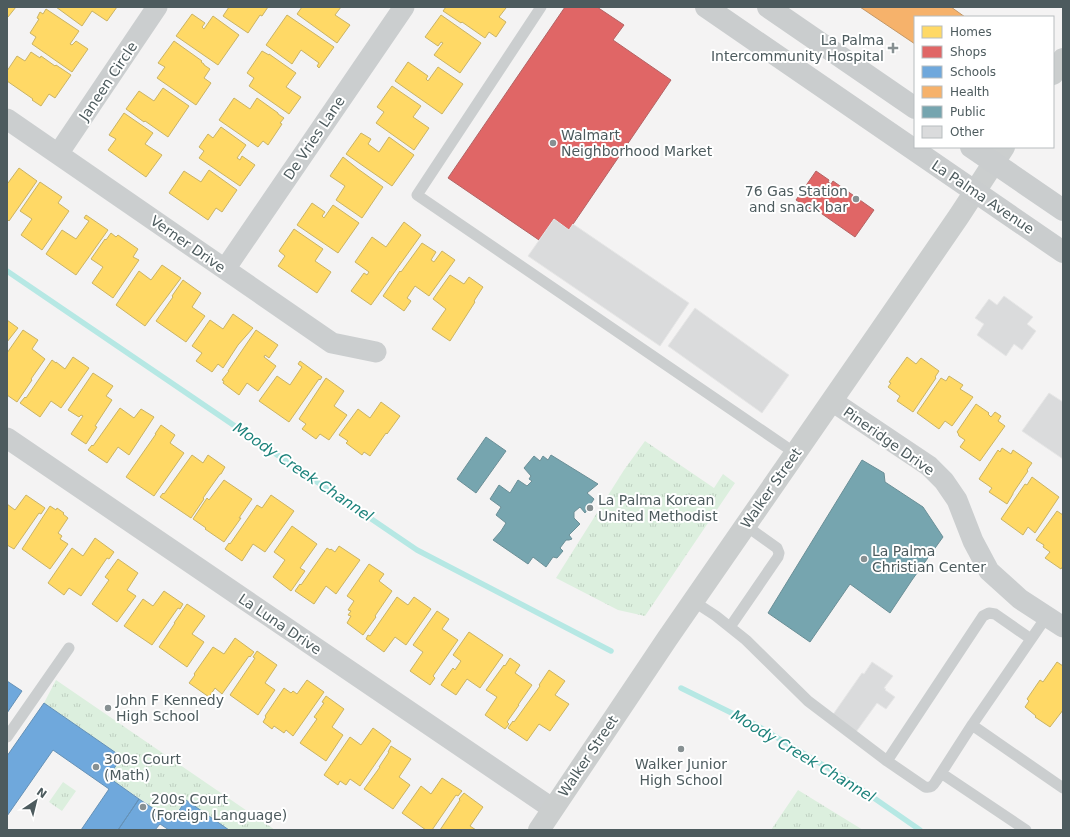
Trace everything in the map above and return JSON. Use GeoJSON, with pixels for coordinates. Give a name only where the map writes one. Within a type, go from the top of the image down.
{"type":"FeatureCollection","features":[{"type":"Feature","properties":{"kind":"main road","name":"La Palma Avenue"},"geometry":{"type":"LineString","coordinates":[[706,7],[1063,252]]}},
{"type":"Feature","properties":{"kind":"main road"},"geometry":{"type":"LineString","coordinates":[[768,7],[914,107]]}},
{"type":"Feature","properties":{"kind":"main road"},"geometry":{"type":"LineString","coordinates":[[1054,72],[1063,59]]}},
{"type":"Feature","properties":{"kind":"main road"},"geometry":{"type":"LineString","coordinates":[[974,148],[999,155],[1063,210]]}},
{"type":"Feature","properties":{"kind":"main road","name":"Walker Street"},"geometry":{"type":"LineString","coordinates":[[539,830],[627,697],[832,401],[999,155]]}},
{"type":"Feature","properties":{"kind":"street","name":"Janeen Circle"},"geometry":{"type":"LineString","coordinates":[[58,154],[157,7]]}},
{"type":"Feature","properties":{"kind":"street","name":"De Vries Lane"},"geometry":{"type":"LineString","coordinates":[[224,269],[404,7]]}},
{"type":"Feature","properties":{"kind":"street","name":"Verner Drive"},"geometry":{"type":"LineString","coordinates":[[7,119],[332,343],[376,352]]}},
{"type":"Feature","properties":{"kind":"street","name":"Pineridge Drive"},"geometry":{"type":"LineString","coordinates":[[832,401],[929,466],[944,481],[956,500],[973,541],[989,571],[1020,599],[1055,622]]}},
{"type":"Feature","properties":{"kind":"street","name":"La Luna Drive"},"geometry":{"type":"LineString","coordinates":[[7,438],[553,809]]}},
{"type":"Feature","properties":{"kind":"lane"},"geometry":{"type":"LineString","coordinates":[[540,7],[417,195],[795,453]]}},
{"type":"Feature","properties":{"kind":"lane"},"geometry":{"type":"LineString","coordinates":[[730,627],[778,557],[779,553],[777,548],[745,525]]}},
{"type":"Feature","properties":{"kind":"lane"},"geometry":{"type":"LineString","coordinates":[[693,601],[746,640],[808,701],[887,761],[925,787],[930,788],[934,785],[972,725],[1031,639],[1055,622]]}},
{"type":"Feature","properties":{"kind":"lane"},"geometry":{"type":"LineString","coordinates":[[887,761],[983,616],[989,613],[995,614],[1031,639]]}},
{"type":"Feature","properties":{"kind":"lane"},"geometry":{"type":"LineString","coordinates":[[7,737],[69,648]]}},
{"type":"Feature","properties":{"kind":"lane"},"geometry":{"type":"LineString","coordinates":[[972,725],[1063,788]]}},
{"type":"Feature","properties":{"kind":"lane"},"geometry":{"type":"LineString","coordinates":[[941,773],[1026,830]]}},
{"type":"Feature","properties":{"kind":"green space"},"geometry":{"type":"Polygon","coordinates":[[[645,441],[714,488],[723,474],[735,483],[645,616],[618,610],[556,578],[624,470],[645,441]]]}},
{"type":"Feature","properties":{"kind":"green space"},"geometry":{"type":"Polygon","coordinates":[[[56,680],[275,830],[229,830],[186,800],[172,821],[108,777],[122,757],[44,703],[56,680]]]}},
{"type":"Feature","properties":{"kind":"green space"},"geometry":{"type":"Polygon","coordinates":[[[63,782],[76,791],[62,811],[49,802],[63,782]]]}},
{"type":"Feature","properties":{"kind":"green space"},"geometry":{"type":"Polygon","coordinates":[[[798,790],[863,830],[771,830],[798,790]]]}},
{"type":"Feature","properties":{"kind":"building: Homes"},"geometry":{"type":"Polygon","coordinates":[[[7,7],[16,7],[8,17],[7,16],[7,7]]]}},
{"type":"Feature","properties":{"kind":"building: Homes"},"geometry":{"type":"Polygon","coordinates":[[[56,7],[117,7],[107,21],[92,11],[82,26],[56,7]]]}},
{"type":"Feature","properties":{"kind":"building: Homes"},"geometry":{"type":"Polygon","coordinates":[[[229,7],[268,7],[262,16],[260,15],[248,33],[223,16],[229,7]]]}},
{"type":"Feature","properties":{"kind":"building: Homes"},"geometry":{"type":"Polygon","coordinates":[[[302,7],[341,7],[335,15],[350,25],[337,43],[297,14],[302,7]]]}},
{"type":"Feature","properties":{"kind":"building: Homes"},"geometry":{"type":"Polygon","coordinates":[[[446,7],[505,7],[506,8],[499,17],[506,22],[496,37],[489,32],[485,38],[443,11],[446,7]]]}},
{"type":"Feature","properties":{"kind":"building: Homes"},"geometry":{"type":"Polygon","coordinates":[[[46,9],[79,31],[70,44],[72,45],[76,41],[88,49],[72,72],[32,44],[36,37],[30,33],[39,19],[37,18],[40,12],[43,14],[46,9]]]}},
{"type":"Feature","properties":{"kind":"building: Homes"},"geometry":{"type":"Polygon","coordinates":[[[192,14],[205,23],[202,27],[204,29],[213,16],[239,35],[218,65],[176,36],[192,14]]]}},
{"type":"Feature","properties":{"kind":"building: Homes"},"geometry":{"type":"Polygon","coordinates":[[[287,15],[334,47],[319,68],[317,66],[319,63],[301,50],[292,64],[266,45],[287,15]]]}},
{"type":"Feature","properties":{"kind":"building: Homes"},"geometry":{"type":"Polygon","coordinates":[[[441,15],[481,43],[460,73],[434,55],[443,43],[441,42],[438,46],[425,37],[441,15]]]}},
{"type":"Feature","properties":{"kind":"building: Homes"},"geometry":{"type":"Polygon","coordinates":[[[174,41],[202,61],[201,62],[204,65],[210,69],[204,78],[211,83],[196,105],[157,78],[165,67],[158,63],[174,41]]]}},
{"type":"Feature","properties":{"kind":"building: Homes"},"geometry":{"type":"Polygon","coordinates":[[[262,51],[269,54],[296,73],[286,87],[301,97],[289,114],[249,86],[254,78],[247,73],[262,51]]]}},
{"type":"Feature","properties":{"kind":"building: Homes"},"geometry":{"type":"Polygon","coordinates":[[[31,52],[40,58],[41,56],[71,75],[55,98],[49,94],[41,106],[7,81],[7,71],[17,56],[25,61],[31,52]]]}},
{"type":"Feature","properties":{"kind":"building: Homes"},"geometry":{"type":"Polygon","coordinates":[[[408,62],[428,76],[426,79],[428,81],[438,67],[463,84],[442,114],[395,81],[408,62]]]}},
{"type":"Feature","properties":{"kind":"building: Homes"},"geometry":{"type":"Polygon","coordinates":[[[392,86],[421,106],[413,117],[429,128],[414,150],[376,123],[384,112],[377,107],[392,86]]]}},
{"type":"Feature","properties":{"kind":"building: Homes"},"geometry":{"type":"Polygon","coordinates":[[[163,88],[189,106],[168,137],[126,109],[139,91],[154,101],[163,88]]]}},
{"type":"Feature","properties":{"kind":"building: Homes"},"geometry":{"type":"Polygon","coordinates":[[[234,98],[250,109],[257,98],[284,118],[280,123],[282,124],[268,145],[263,141],[258,147],[219,120],[234,98]]]}},
{"type":"Feature","properties":{"kind":"building: Homes"},"geometry":{"type":"Polygon","coordinates":[[[124,113],[153,133],[145,144],[162,155],[146,177],[108,150],[116,139],[109,135],[124,113]]]}},
{"type":"Feature","properties":{"kind":"building: Homes"},"geometry":{"type":"Polygon","coordinates":[[[221,127],[246,145],[237,158],[240,160],[242,156],[255,165],[240,186],[199,158],[204,151],[199,147],[208,134],[213,138],[221,127]]]}},
{"type":"Feature","properties":{"kind":"building: Homes"},"geometry":{"type":"Polygon","coordinates":[[[361,133],[371,139],[368,144],[379,152],[389,137],[414,155],[392,186],[346,154],[361,133]]]}},
{"type":"Feature","properties":{"kind":"building: Homes"},"geometry":{"type":"Polygon","coordinates":[[[343,157],[383,187],[362,218],[336,200],[345,186],[330,176],[343,157]]]}},
{"type":"Feature","properties":{"kind":"building: Homes"},"geometry":{"type":"Polygon","coordinates":[[[19,168],[37,181],[9,221],[7,221],[7,182],[8,183],[19,168]]]}},
{"type":"Feature","properties":{"kind":"building: Homes"},"geometry":{"type":"Polygon","coordinates":[[[209,170],[237,190],[222,212],[216,208],[208,220],[169,193],[184,171],[201,182],[209,170]]]}},
{"type":"Feature","properties":{"kind":"building: Homes"},"geometry":{"type":"Polygon","coordinates":[[[40,182],[62,197],[58,203],[69,211],[42,250],[21,235],[32,219],[20,211],[40,182]]]}},
{"type":"Feature","properties":{"kind":"building: Homes"},"geometry":{"type":"Polygon","coordinates":[[[312,203],[325,212],[322,216],[324,218],[333,205],[359,223],[338,253],[297,225],[312,203]]]}},
{"type":"Feature","properties":{"kind":"building: Homes"},"geometry":{"type":"Polygon","coordinates":[[[86,215],[108,230],[76,275],[46,254],[62,230],[76,239],[89,221],[84,218],[86,215]]]}},
{"type":"Feature","properties":{"kind":"building: Homes"},"geometry":{"type":"Polygon","coordinates":[[[404,222],[421,235],[371,305],[351,291],[364,273],[367,275],[369,272],[355,262],[372,237],[386,247],[404,222]]]}},
{"type":"Feature","properties":{"kind":"building: Homes"},"geometry":{"type":"Polygon","coordinates":[[[294,229],[323,249],[315,261],[331,272],[317,293],[278,266],[285,256],[279,251],[294,229]]]}},
{"type":"Feature","properties":{"kind":"building: Homes"},"geometry":{"type":"Polygon","coordinates":[[[111,233],[116,237],[118,235],[138,249],[133,257],[139,260],[113,298],[92,283],[103,267],[91,259],[111,233]]]}},
{"type":"Feature","properties":{"kind":"building: Homes"},"geometry":{"type":"Polygon","coordinates":[[[422,243],[436,252],[431,260],[434,262],[442,251],[455,260],[429,296],[415,286],[407,298],[411,301],[404,311],[383,296],[422,243]]]}},
{"type":"Feature","properties":{"kind":"building: Homes"},"geometry":{"type":"Polygon","coordinates":[[[162,265],[181,278],[145,326],[116,305],[139,271],[151,280],[162,265]]]}},
{"type":"Feature","properties":{"kind":"building: Homes"},"geometry":{"type":"Polygon","coordinates":[[[450,275],[464,284],[469,277],[483,287],[450,341],[432,329],[446,309],[433,299],[450,275]]]}},
{"type":"Feature","properties":{"kind":"building: Homes"},"geometry":{"type":"Polygon","coordinates":[[[183,280],[201,293],[192,307],[205,316],[186,342],[156,321],[183,280]]]}},
{"type":"Feature","properties":{"kind":"building: Homes"},"geometry":{"type":"Polygon","coordinates":[[[233,314],[253,328],[238,345],[223,368],[218,364],[212,372],[196,361],[202,353],[192,346],[210,320],[223,329],[233,314]]]}},
{"type":"Feature","properties":{"kind":"building: Homes"},"geometry":{"type":"Polygon","coordinates":[[[7,320],[18,328],[7,342],[7,320]]]}},
{"type":"Feature","properties":{"kind":"building: Homes"},"geometry":{"type":"Polygon","coordinates":[[[23,330],[38,340],[32,349],[45,359],[17,402],[7,395],[7,353],[23,330]]]}},
{"type":"Feature","properties":{"kind":"building: Homes"},"geometry":{"type":"Polygon","coordinates":[[[256,330],[278,345],[269,358],[265,355],[264,357],[276,366],[258,391],[247,383],[239,395],[223,383],[224,381],[222,380],[256,330]]]}},
{"type":"Feature","properties":{"kind":"building: Homes"},"geometry":{"type":"Polygon","coordinates":[[[73,357],[89,368],[61,408],[51,401],[40,417],[20,403],[25,397],[26,398],[52,360],[65,369],[73,357]]]}},
{"type":"Feature","properties":{"kind":"building: Homes"},"geometry":{"type":"Polygon","coordinates":[[[907,357],[916,364],[921,358],[939,371],[935,377],[936,378],[913,412],[897,401],[900,396],[888,387],[891,383],[889,382],[907,357]]]}},
{"type":"Feature","properties":{"kind":"building: Homes"},"geometry":{"type":"Polygon","coordinates":[[[300,361],[322,377],[320,380],[319,379],[289,422],[259,401],[277,376],[290,385],[302,367],[298,364],[300,361]]]}},
{"type":"Feature","properties":{"kind":"building: Homes"},"geometry":{"type":"Polygon","coordinates":[[[93,373],[113,386],[106,396],[112,400],[95,426],[97,427],[86,444],[71,434],[83,416],[81,415],[79,417],[68,410],[93,373]]]}},
{"type":"Feature","properties":{"kind":"building: Homes"},"geometry":{"type":"Polygon","coordinates":[[[949,376],[963,385],[960,389],[973,397],[952,426],[945,421],[939,429],[917,413],[941,378],[946,381],[949,376]]]}},
{"type":"Feature","properties":{"kind":"building: Homes"},"geometry":{"type":"Polygon","coordinates":[[[326,378],[344,391],[334,406],[347,415],[329,440],[320,434],[316,439],[302,429],[306,424],[299,419],[326,378]]]}},
{"type":"Feature","properties":{"kind":"building: Homes"},"geometry":{"type":"Polygon","coordinates":[[[381,402],[400,416],[370,456],[364,452],[362,455],[346,443],[348,441],[339,435],[358,409],[370,418],[381,402]]]}},
{"type":"Feature","properties":{"kind":"building: Homes"},"geometry":{"type":"Polygon","coordinates":[[[976,404],[989,413],[988,414],[991,417],[995,412],[1001,416],[998,421],[1005,426],[980,461],[960,447],[965,440],[959,436],[957,432],[976,404]]]}},
{"type":"Feature","properties":{"kind":"building: Homes"},"geometry":{"type":"Polygon","coordinates":[[[120,408],[134,418],[141,409],[154,417],[129,455],[118,447],[107,463],[88,450],[92,445],[93,446],[120,408]]]}},
{"type":"Feature","properties":{"kind":"building: Homes"},"geometry":{"type":"Polygon","coordinates":[[[161,425],[175,435],[170,443],[184,453],[154,496],[126,477],[161,425]]]}},
{"type":"Feature","properties":{"kind":"building: Homes"},"geometry":{"type":"Polygon","coordinates":[[[1002,448],[1011,454],[1013,450],[1032,463],[1007,504],[989,492],[992,488],[979,479],[998,450],[1000,452],[1002,448]]]}},
{"type":"Feature","properties":{"kind":"building: Homes"},"geometry":{"type":"Polygon","coordinates":[[[192,455],[203,463],[208,455],[225,467],[191,518],[160,497],[163,493],[164,494],[192,455]]]}},
{"type":"Feature","properties":{"kind":"building: Homes"},"geometry":{"type":"Polygon","coordinates":[[[1032,477],[1059,497],[1035,533],[1028,527],[1023,535],[1001,519],[1025,484],[1027,485],[1032,477]]]}},
{"type":"Feature","properties":{"kind":"building: Homes"},"geometry":{"type":"Polygon","coordinates":[[[224,480],[252,499],[224,542],[193,519],[207,498],[209,500],[224,480]]]}},
{"type":"Feature","properties":{"kind":"building: Homes"},"geometry":{"type":"Polygon","coordinates":[[[26,495],[45,508],[41,514],[39,513],[14,549],[7,545],[7,504],[15,510],[26,495]]]}},
{"type":"Feature","properties":{"kind":"building: Homes"},"geometry":{"type":"Polygon","coordinates":[[[271,495],[294,511],[265,552],[253,544],[242,561],[225,549],[257,505],[262,508],[271,495]]]}},
{"type":"Feature","properties":{"kind":"building: Homes"},"geometry":{"type":"Polygon","coordinates":[[[50,506],[56,510],[57,508],[68,518],[58,533],[62,536],[60,539],[68,544],[50,569],[22,549],[50,506]]]}},
{"type":"Feature","properties":{"kind":"building: Homes"},"geometry":{"type":"Polygon","coordinates":[[[1057,511],[1063,515],[1063,566],[1061,569],[1045,558],[1050,552],[1043,547],[1044,545],[1036,540],[1057,511]]]}},
{"type":"Feature","properties":{"kind":"building: Homes"},"geometry":{"type":"Polygon","coordinates":[[[292,526],[317,544],[300,568],[305,571],[291,591],[273,577],[285,560],[274,552],[292,526]]]}},
{"type":"Feature","properties":{"kind":"building: Homes"},"geometry":{"type":"Polygon","coordinates":[[[95,538],[114,552],[109,559],[107,558],[81,596],[69,588],[64,595],[48,583],[72,548],[83,556],[95,538]]]}},
{"type":"Feature","properties":{"kind":"building: Homes"},"geometry":{"type":"Polygon","coordinates":[[[339,546],[360,560],[336,594],[326,586],[314,604],[295,591],[300,584],[301,585],[327,548],[335,552],[339,546]]]}},
{"type":"Feature","properties":{"kind":"building: Homes"},"geometry":{"type":"Polygon","coordinates":[[[118,559],[138,573],[127,590],[136,596],[117,622],[92,604],[109,580],[105,577],[118,559]]]}},
{"type":"Feature","properties":{"kind":"building: Homes"},"geometry":{"type":"Polygon","coordinates":[[[369,564],[384,574],[379,581],[392,591],[363,635],[347,623],[351,616],[348,615],[351,611],[348,610],[354,601],[347,596],[369,564]]]}},
{"type":"Feature","properties":{"kind":"building: Homes"},"geometry":{"type":"Polygon","coordinates":[[[164,591],[183,604],[180,609],[178,608],[152,645],[124,626],[143,599],[153,606],[164,591]]]}},
{"type":"Feature","properties":{"kind":"building: Homes"},"geometry":{"type":"Polygon","coordinates":[[[397,597],[408,605],[414,597],[431,609],[406,645],[395,637],[384,652],[366,639],[368,635],[370,636],[397,597]]]}},
{"type":"Feature","properties":{"kind":"building: Homes"},"geometry":{"type":"Polygon","coordinates":[[[187,604],[205,616],[192,634],[204,642],[187,667],[159,647],[187,604]]]}},
{"type":"Feature","properties":{"kind":"building: Homes"},"geometry":{"type":"Polygon","coordinates":[[[437,611],[449,619],[442,629],[458,640],[433,676],[435,678],[430,685],[410,671],[423,652],[413,645],[437,611]]]}},
{"type":"Feature","properties":{"kind":"building: Homes"},"geometry":{"type":"Polygon","coordinates":[[[469,632],[503,655],[480,688],[467,679],[456,695],[441,685],[453,668],[455,670],[461,661],[453,655],[469,632]]]}},
{"type":"Feature","properties":{"kind":"building: Homes"},"geometry":{"type":"Polygon","coordinates":[[[235,638],[254,652],[250,657],[249,656],[222,694],[215,688],[209,697],[189,683],[213,647],[224,654],[235,638]]]}},
{"type":"Feature","properties":{"kind":"building: Homes"},"geometry":{"type":"Polygon","coordinates":[[[257,651],[277,665],[265,683],[275,690],[258,715],[230,695],[255,658],[253,657],[257,651]]]}},
{"type":"Feature","properties":{"kind":"building: Homes"},"geometry":{"type":"Polygon","coordinates":[[[510,658],[520,665],[515,673],[532,685],[507,722],[509,724],[505,729],[485,715],[497,697],[486,690],[510,658]]]}},
{"type":"Feature","properties":{"kind":"building: Homes"},"geometry":{"type":"Polygon","coordinates":[[[1057,662],[1063,666],[1063,710],[1050,727],[1035,717],[1036,716],[1025,707],[1029,701],[1027,699],[1040,680],[1043,682],[1057,662]]]}},
{"type":"Feature","properties":{"kind":"building: Homes"},"geometry":{"type":"Polygon","coordinates":[[[549,670],[565,681],[555,695],[569,704],[550,731],[539,724],[527,741],[508,728],[540,686],[539,685],[549,670]]]}},
{"type":"Feature","properties":{"kind":"building: Homes"},"geometry":{"type":"Polygon","coordinates":[[[307,680],[324,692],[293,736],[286,730],[284,733],[274,726],[272,729],[263,722],[266,717],[265,716],[284,688],[291,693],[293,691],[297,694],[307,680]]]}},
{"type":"Feature","properties":{"kind":"building: Homes"},"geometry":{"type":"Polygon","coordinates":[[[326,696],[344,709],[332,727],[343,735],[326,761],[300,743],[317,719],[314,717],[324,703],[322,702],[326,696]]]}},
{"type":"Feature","properties":{"kind":"building: Homes"},"geometry":{"type":"Polygon","coordinates":[[[373,728],[391,741],[360,786],[350,779],[346,785],[340,781],[338,785],[324,775],[350,737],[361,745],[373,728]]]}},
{"type":"Feature","properties":{"kind":"building: Homes"},"geometry":{"type":"Polygon","coordinates":[[[391,746],[411,759],[399,777],[410,785],[393,809],[364,789],[380,767],[391,746]]]}},
{"type":"Feature","properties":{"kind":"building: Homes"},"geometry":{"type":"Polygon","coordinates":[[[442,778],[462,791],[458,796],[456,795],[432,830],[426,830],[402,813],[421,786],[431,794],[442,778]]]}},
{"type":"Feature","properties":{"kind":"building: Homes"},"geometry":{"type":"Polygon","coordinates":[[[464,793],[483,807],[470,826],[476,830],[440,830],[460,800],[459,799],[464,793]]]}},
{"type":"Feature","properties":{"kind":"building: Shops"},"geometry":{"type":"Polygon","coordinates":[[[565,7],[597,7],[624,25],[613,40],[671,80],[569,230],[554,219],[539,240],[448,178],[565,7]]]}},
{"type":"Feature","properties":{"kind":"building: Shops"},"geometry":{"type":"Polygon","coordinates":[[[816,171],[829,180],[828,182],[831,184],[833,181],[874,210],[855,237],[815,209],[816,208],[812,206],[810,209],[796,200],[816,171]]]}},
{"type":"Feature","properties":{"kind":"building: Schools"},"geometry":{"type":"Polygon","coordinates":[[[7,681],[22,691],[7,713],[7,681]]]}},
{"type":"Feature","properties":{"kind":"building: Schools","name":"300s Court (Math)"},"geometry":{"type":"Polygon","coordinates":[[[44,703],[122,757],[108,777],[139,799],[118,830],[81,830],[109,789],[53,750],[7,816],[7,756],[44,703]]]}},
{"type":"Feature","properties":{"kind":"building: Schools","name":"200s Court (Foreign Language)"},"geometry":{"type":"Polygon","coordinates":[[[139,799],[172,821],[186,800],[229,830],[169,830],[160,824],[155,830],[118,830],[139,799]]]}},
{"type":"Feature","properties":{"kind":"building: Health"},"geometry":{"type":"Polygon","coordinates":[[[860,7],[951,7],[964,16],[914,16],[914,43],[860,7]]]}},
{"type":"Feature","properties":{"kind":"building: Public"},"geometry":{"type":"Polygon","coordinates":[[[486,437],[506,451],[476,493],[457,479],[486,437]]]}},
{"type":"Feature","properties":{"kind":"building: Public"},"geometry":{"type":"Polygon","coordinates":[[[551,455],[598,484],[587,493],[594,499],[585,513],[580,507],[574,512],[574,518],[580,524],[569,535],[572,539],[566,540],[560,548],[563,551],[557,558],[553,557],[546,567],[533,557],[528,564],[493,540],[506,523],[496,515],[501,507],[490,499],[499,485],[510,493],[518,480],[527,486],[532,481],[529,479],[531,476],[524,468],[534,456],[540,461],[543,456],[548,460],[551,455]]]}},
{"type":"Feature","properties":{"kind":"building: Public","name":"La Palma Christian Center"},"geometry":{"type":"Polygon","coordinates":[[[862,460],[884,473],[885,482],[923,507],[943,537],[890,613],[850,584],[810,642],[768,613],[862,460]]]}},
{"type":"Feature","properties":{"kind":"building: Other"},"geometry":{"type":"Polygon","coordinates":[[[554,219],[569,230],[573,224],[689,303],[660,346],[528,256],[554,219]]]}},
{"type":"Feature","properties":{"kind":"building: Other"},"geometry":{"type":"Polygon","coordinates":[[[1004,296],[1033,317],[1027,324],[1036,331],[1022,350],[1014,344],[1006,356],[977,335],[984,324],[975,318],[989,299],[997,305],[1004,296]]]}},
{"type":"Feature","properties":{"kind":"building: Other"},"geometry":{"type":"Polygon","coordinates":[[[695,308],[789,375],[762,413],[668,346],[695,308]]]}},
{"type":"Feature","properties":{"kind":"building: Other"},"geometry":{"type":"Polygon","coordinates":[[[1049,393],[1063,402],[1063,459],[1022,431],[1049,393]]]}},
{"type":"Feature","properties":{"kind":"building: Other"},"geometry":{"type":"Polygon","coordinates":[[[872,662],[893,676],[884,688],[895,697],[886,709],[877,703],[856,732],[832,716],[862,673],[864,674],[872,662]]]}},
{"type":"Feature","properties":{"kind":"waterway","name":"Moody Creek Channel"},"geometry":{"type":"LineString","coordinates":[[7,271],[417,550],[611,651]]}},
{"type":"Feature","properties":{"kind":"waterway","name":"Moody Creek Channel"},"geometry":{"type":"LineString","coordinates":[[681,688],[756,725],[848,780],[920,830]]}},
{"type":"Feature","properties":{"kind":"place","name":"La Palma Intercommunity Hospital"},"geometry":{"type":"Point","coordinates":[893,48]}},
{"type":"Feature","properties":{"kind":"place","name":"Walmart Neighborhood Market"},"geometry":{"type":"Point","coordinates":[553,143]}},
{"type":"Feature","properties":{"kind":"place","name":"76 Gas Station and snack bar"},"geometry":{"type":"Point","coordinates":[856,199]}},
{"type":"Feature","properties":{"kind":"place","name":"La Palma Korean United Methodist"},"geometry":{"type":"Point","coordinates":[590,508]}},
{"type":"Feature","properties":{"kind":"place","name":"La Palma Christian Center"},"geometry":{"type":"Point","coordinates":[864,559]}},
{"type":"Feature","properties":{"kind":"place","name":"John F Kennedy High School"},"geometry":{"type":"Point","coordinates":[108,708]}},
{"type":"Feature","properties":{"kind":"place","name":"Walker Junior High School"},"geometry":{"type":"Point","coordinates":[681,749]}},
{"type":"Feature","properties":{"kind":"place","name":"300s Court (Math)"},"geometry":{"type":"Point","coordinates":[96,767]}},
{"type":"Feature","properties":{"kind":"place","name":"200s Court (Foreign Language)"},"geometry":{"type":"Point","coordinates":[143,807]}}]}
